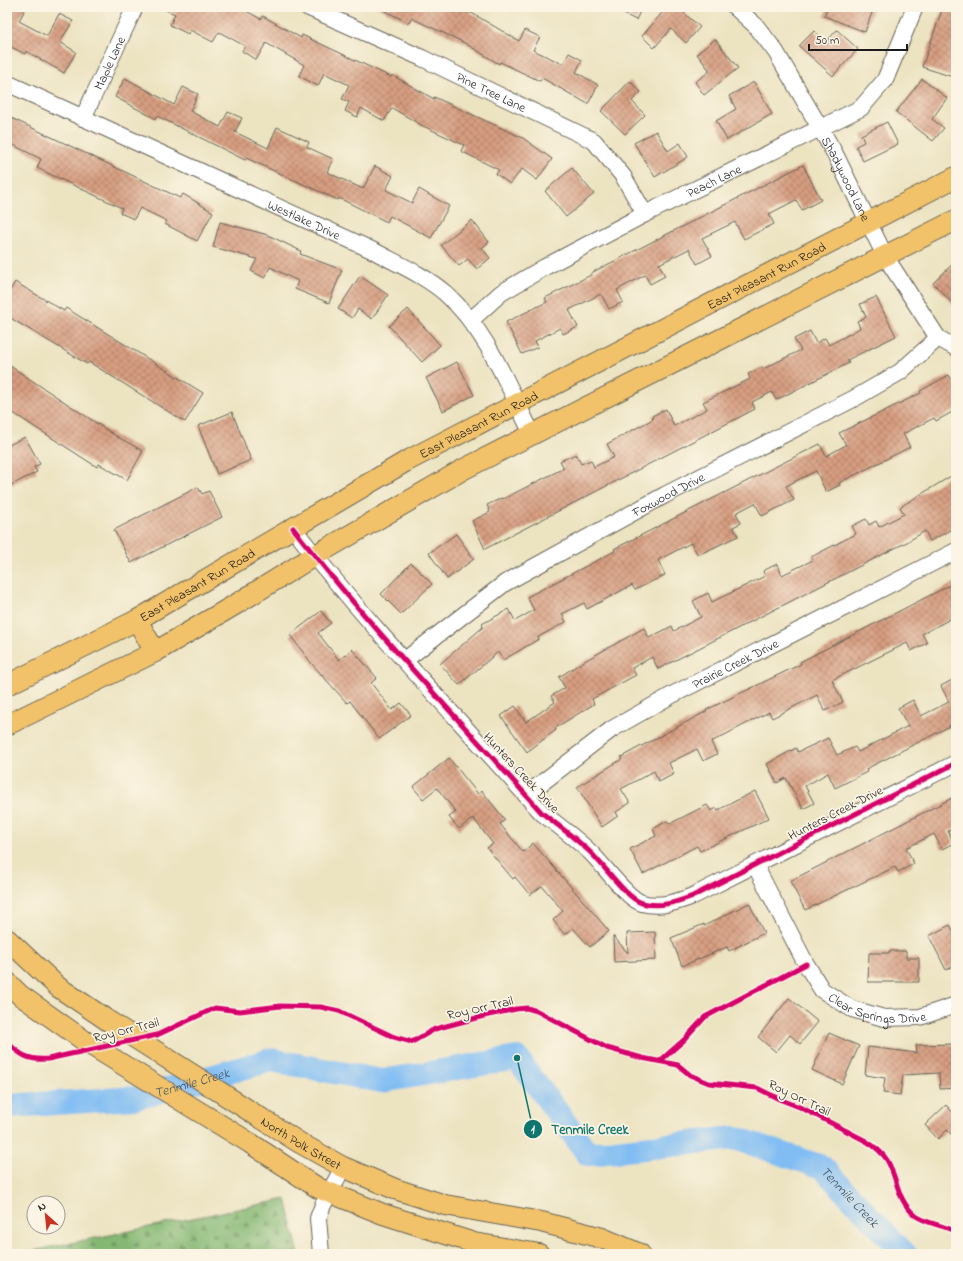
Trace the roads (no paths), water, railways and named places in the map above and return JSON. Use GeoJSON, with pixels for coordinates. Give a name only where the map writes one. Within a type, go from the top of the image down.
{"type":"FeatureCollection","features":[{"type":"Feature","properties":{"kind":"main road","name":"East Pleasant Run Road"},"geometry":{"type":"LineString","coordinates":[[7,685],[137,620],[405,462],[956,176]]}},
{"type":"Feature","properties":{"kind":"main road"},"geometry":{"type":"LineString","coordinates":[[7,725],[155,652],[232,607],[314,556],[464,469],[533,436],[956,220]]}},
{"type":"Feature","properties":{"kind":"main road"},"geometry":{"type":"LineString","coordinates":[[137,620],[155,652]]}},
{"type":"Feature","properties":{"kind":"main road","name":"North Polk Street"},"geometry":{"type":"LineString","coordinates":[[7,939],[58,987],[110,1022],[300,1143],[343,1167],[395,1189],[445,1205],[549,1224],[602,1238],[640,1254]]}},
{"type":"Feature","properties":{"kind":"main road"},"geometry":{"type":"LineString","coordinates":[[7,982],[20,995],[89,1044],[250,1143],[318,1188],[383,1214],[474,1243],[539,1254]]}},
{"type":"Feature","properties":{"kind":"street","name":"Maple Lane"},"geometry":{"type":"LineString","coordinates":[[83,118],[135,7]]}},
{"type":"Feature","properties":{"kind":"street","name":"Pine Tree Lane"},"geometry":{"type":"LineString","coordinates":[[307,7],[422,58],[594,141],[623,176],[645,214]]}},
{"type":"Feature","properties":{"kind":"street","name":"Shadywood Lane"},"geometry":{"type":"LineString","coordinates":[[735,7],[756,26],[776,52],[834,152],[885,256],[938,338],[956,348]]}},
{"type":"Feature","properties":{"kind":"street","name":"Peach Lane"},"geometry":{"type":"LineString","coordinates":[[471,320],[501,293],[545,267],[645,214],[861,108],[885,80],[915,7]]}},
{"type":"Feature","properties":{"kind":"street","name":"Westlake Drive"},"geometry":{"type":"LineString","coordinates":[[7,83],[374,251],[426,279],[445,293],[471,320],[533,436]]}},
{"type":"Feature","properties":{"kind":"street","name":"Foxwood Drive"},"geometry":{"type":"LineString","coordinates":[[405,660],[505,583],[665,495],[855,398],[900,372],[938,338]]}},
{"type":"Feature","properties":{"kind":"street","name":"Hunters Creek Drive"},"geometry":{"type":"LineString","coordinates":[[293,528],[314,556],[542,813],[591,853],[631,896],[641,903],[657,906],[693,896],[956,763]]}},
{"type":"Feature","properties":{"kind":"street","name":"Prairie Creek Drive"},"geometry":{"type":"LineString","coordinates":[[526,795],[562,766],[619,725],[672,695],[956,551]]}},
{"type":"Feature","properties":{"kind":"street","name":"Clear Springs Drive"},"geometry":{"type":"LineString","coordinates":[[755,864],[806,964],[822,990],[852,1009],[884,1018],[920,1018],[956,1005]]}},
{"type":"Feature","properties":{"kind":"street"},"geometry":{"type":"LineString","coordinates":[[322,1254],[318,1218],[322,1205],[343,1167]]}},
{"type":"Feature","properties":{"kind":"waterway","name":"Tenmile Creek"},"geometry":{"type":"LineString","coordinates":[[7,1106],[136,1098],[271,1060],[382,1081],[517,1058],[588,1154],[735,1138],[822,1167],[905,1254]]}},
{"type":"Feature","properties":{"kind":"place","name":"Tenmile Creek"},"geometry":{"type":"Point","coordinates":[517,1058]}}]}
